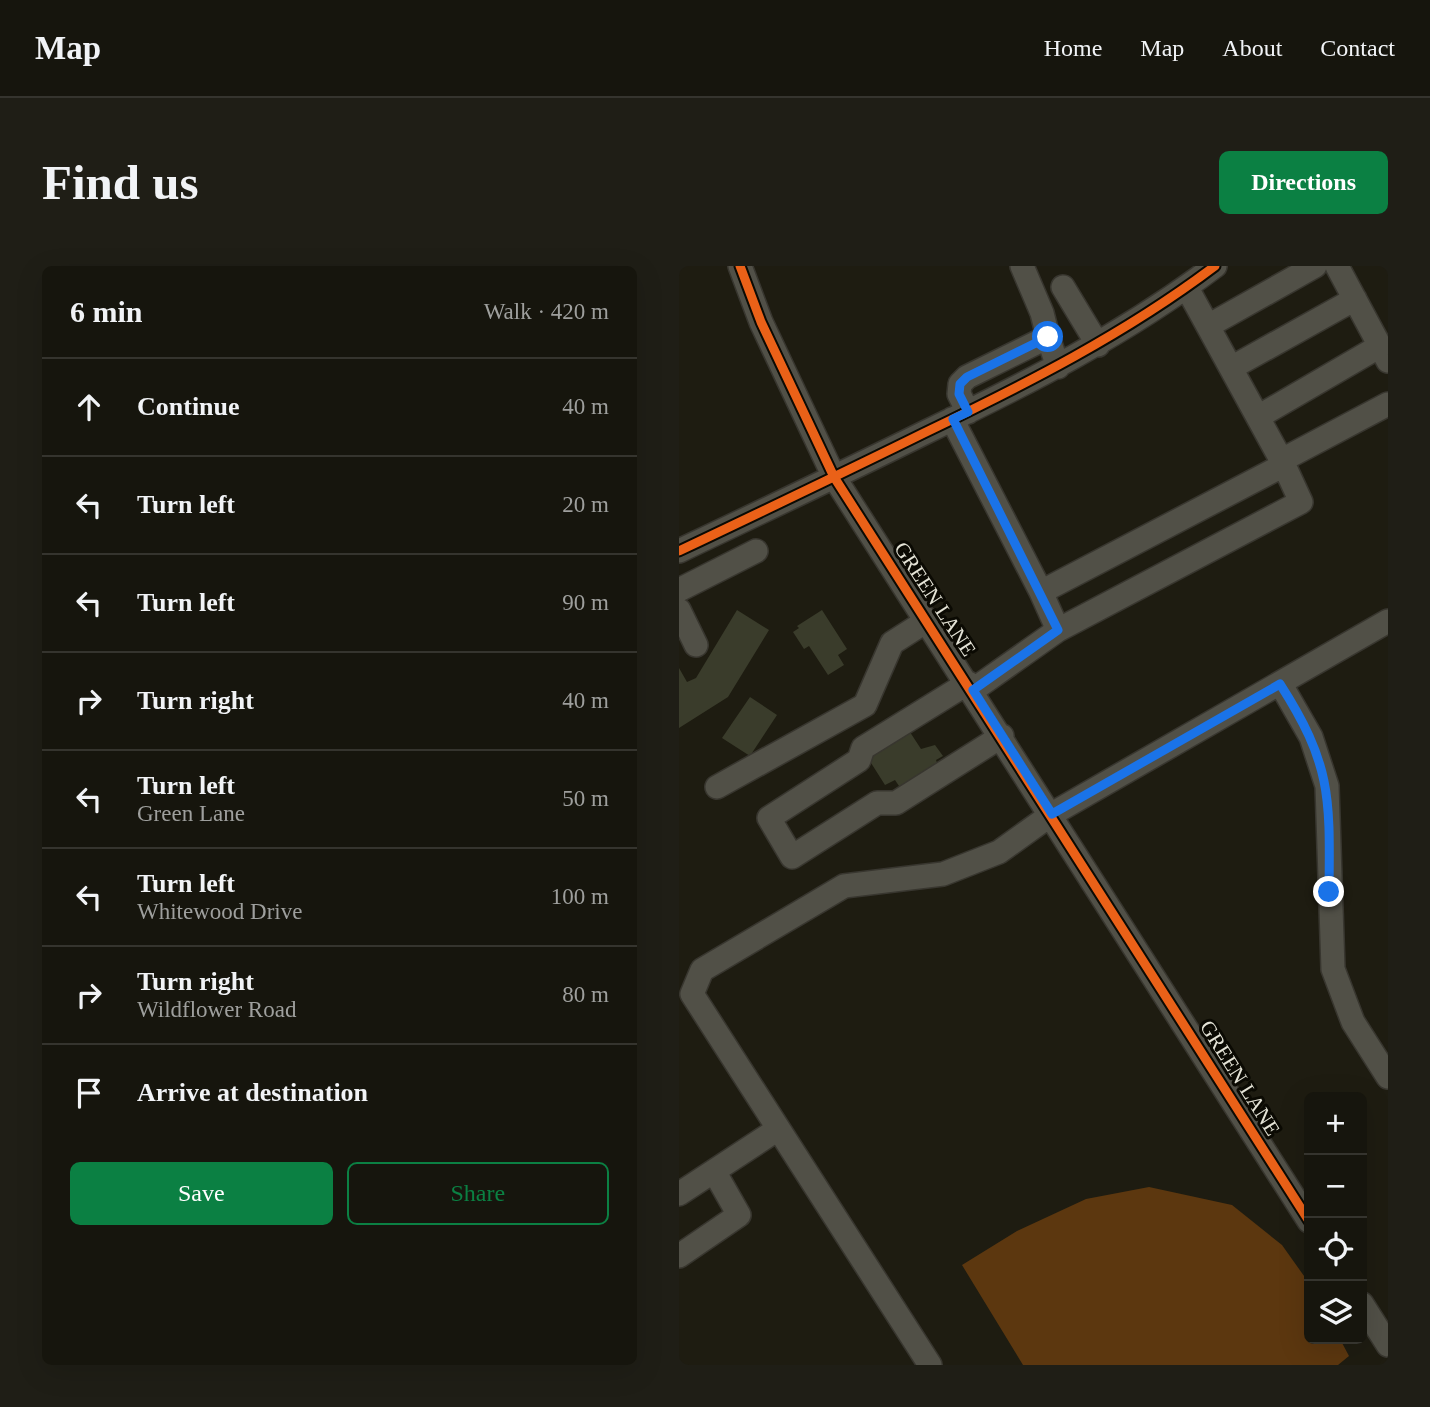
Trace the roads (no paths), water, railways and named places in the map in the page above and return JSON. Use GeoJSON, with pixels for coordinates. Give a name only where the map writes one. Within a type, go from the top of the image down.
{"type":"FeatureCollection","features":[{"type":"Feature","properties":{"kind":"street","name":"GREEN LANE"},"geometry":{"type":"LineString","coordinates":[[740,266],[761,322],[834,477],[971,687],[1307,1218]]}},
{"type":"Feature","properties":{"kind":"street"},"geometry":{"type":"LineString","coordinates":[[1022,266],[1042,313],[1058,366]]}},
{"type":"Feature","properties":{"kind":"street"},"geometry":{"type":"LineString","coordinates":[[1208,326],[1315,266]]}},
{"type":"Feature","properties":{"kind":"street"},"geometry":{"type":"LineString","coordinates":[[1258,417],[1384,353],[1337,266]]}},
{"type":"Feature","properties":{"kind":"street"},"geometry":{"type":"LineString","coordinates":[[679,551],[1098,345],[1187,288],[1210,268]]}},
{"type":"Feature","properties":{"kind":"street"},"geometry":{"type":"LineString","coordinates":[[1063,287],[1098,345]]}},
{"type":"Feature","properties":{"kind":"street"},"geometry":{"type":"LineString","coordinates":[[1002,736],[896,803],[877,803],[792,858],[769,818],[859,760],[863,748],[971,687],[1058,630],[1301,502],[1283,463],[1187,288]]}},
{"type":"Feature","properties":{"kind":"street"},"geometry":{"type":"LineString","coordinates":[[1231,368],[1355,299]]}},
{"type":"Feature","properties":{"kind":"street"},"geometry":{"type":"LineString","coordinates":[[1048,337],[967,377],[960,384],[959,394],[960,415],[1058,630]]}},
{"type":"Feature","properties":{"kind":"street"},"geometry":{"type":"LineString","coordinates":[[1041,592],[1388,404]]}},
{"type":"Feature","properties":{"kind":"street"},"geometry":{"type":"LineString","coordinates":[[679,590],[756,551]]}},
{"type":"Feature","properties":{"kind":"street"},"geometry":{"type":"LineString","coordinates":[[679,610],[696,645]]}},
{"type":"Feature","properties":{"kind":"street"},"geometry":{"type":"LineString","coordinates":[[717,787],[865,705],[892,643],[928,620]]}},
{"type":"Feature","properties":{"kind":"street"},"geometry":{"type":"LineString","coordinates":[[930,1365],[692,994],[702,970],[844,886],[943,874],[999,852],[1052,814],[1388,621]]}},
{"type":"Feature","properties":{"kind":"street"},"geometry":{"type":"LineString","coordinates":[[1280,684],[1311,737],[1327,786],[1333,969],[1353,1022],[1388,1077]]}},
{"type":"Feature","properties":{"kind":"street"},"geometry":{"type":"LineString","coordinates":[[679,1194],[778,1129]]}},
{"type":"Feature","properties":{"kind":"street"},"geometry":{"type":"LineString","coordinates":[[679,1256],[739,1215],[715,1171]]}},
{"type":"Feature","properties":{"kind":"street"},"geometry":{"type":"LineString","coordinates":[[1367,1312],[1388,1345]]}}]}
